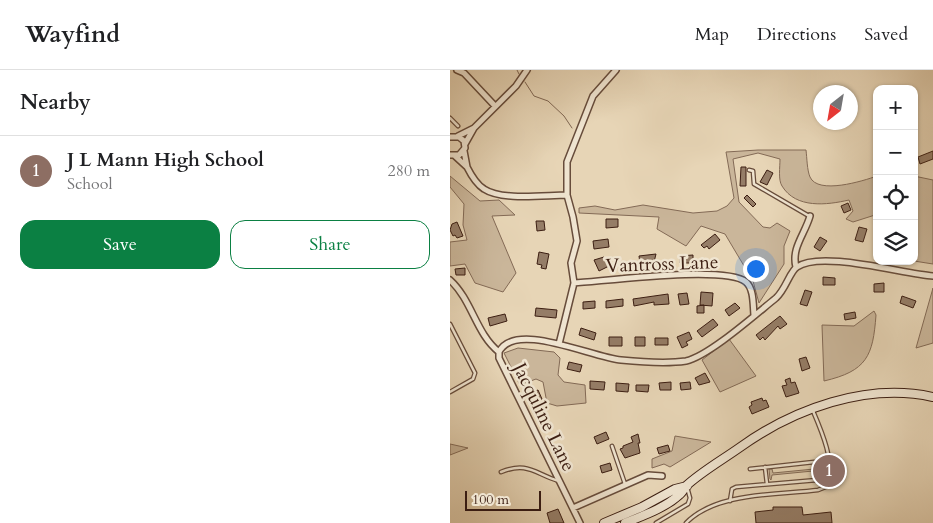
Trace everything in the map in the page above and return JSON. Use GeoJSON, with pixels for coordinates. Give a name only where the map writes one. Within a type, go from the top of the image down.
{"type":"FeatureCollection","features":[{"type":"Feature","properties":{"kind":"main road"},"geometry":{"type":"LineString","coordinates":[[625,523],[680,495],[687,486],[754,437],[812,410],[843,398],[876,393],[901,392],[933,397]]}},
{"type":"Feature","properties":{"kind":"main road"},"geometry":{"type":"LineString","coordinates":[[604,523],[642,507],[675,488],[687,486]]}},
{"type":"Feature","properties":{"kind":"street"},"geometry":{"type":"LineString","coordinates":[[457,70],[464,73],[495,106]]}},
{"type":"Feature","properties":{"kind":"street"},"geometry":{"type":"LineString","coordinates":[[467,167],[453,155],[464,148],[474,128],[516,86],[526,70]]}},
{"type":"Feature","properties":{"kind":"street"},"geometry":{"type":"LineString","coordinates":[[559,344],[574,283],[571,263],[576,247],[576,231],[567,195],[567,162],[593,96],[616,70]]}},
{"type":"Feature","properties":{"kind":"street"},"geometry":{"type":"LineString","coordinates":[[450,137],[458,136],[474,128]]}},
{"type":"Feature","properties":{"kind":"street"},"geometry":{"type":"LineString","coordinates":[[458,136],[464,148],[467,167],[473,179],[484,189],[499,196],[567,195]]}},
{"type":"Feature","properties":{"kind":"street"},"geometry":{"type":"LineString","coordinates":[[810,216],[796,250],[794,259],[796,267],[809,262],[837,261],[933,276]]}},
{"type":"Feature","properties":{"kind":"street","name":"Jacquline Lane"},"geometry":{"type":"LineString","coordinates":[[580,523],[503,366],[498,352],[504,344],[518,340],[535,340],[559,344],[612,359],[686,360],[702,353],[754,315],[784,290],[796,267]]}},
{"type":"Feature","properties":{"kind":"street","name":"Vantross Lane"},"geometry":{"type":"LineString","coordinates":[[574,283],[692,274],[730,277],[740,279],[748,284],[752,293],[754,315]]}},
{"type":"Feature","properties":{"kind":"street"},"geometry":{"type":"LineString","coordinates":[[450,280],[467,303],[490,345],[498,352]]}},
{"type":"Feature","properties":{"kind":"street"},"geometry":{"type":"LineString","coordinates":[[573,508],[648,475],[662,476]]}},
{"type":"Feature","properties":{"kind":"lane"},"geometry":{"type":"LineString","coordinates":[[450,118],[458,126]]}},
{"type":"Feature","properties":{"kind":"lane"},"geometry":{"type":"LineString","coordinates":[[749,170],[753,171],[754,184],[810,216]]}},
{"type":"Feature","properties":{"kind":"lane"},"geometry":{"type":"LineString","coordinates":[[450,326],[475,373],[473,379],[450,392]]}},
{"type":"Feature","properties":{"kind":"lane"},"geometry":{"type":"LineString","coordinates":[[686,523],[701,511],[718,503],[818,490],[828,486],[828,458],[823,436],[812,410]]}},
{"type":"Feature","properties":{"kind":"lane"},"geometry":{"type":"LineString","coordinates":[[612,446],[625,484]]}},
{"type":"Feature","properties":{"kind":"lane"},"geometry":{"type":"LineString","coordinates":[[750,468],[814,462],[819,466],[820,479]]}},
{"type":"Feature","properties":{"kind":"lane"},"geometry":{"type":"LineString","coordinates":[[765,467],[767,484]]}},
{"type":"Feature","properties":{"kind":"lane"},"geometry":{"type":"LineString","coordinates":[[501,472],[509,469],[528,468],[559,481]]}},
{"type":"Feature","properties":{"kind":"lane"},"geometry":{"type":"LineString","coordinates":[[730,501],[732,489],[736,487],[829,479]]}},
{"type":"Feature","properties":{"kind":"lane"},"geometry":{"type":"LineString","coordinates":[[656,523],[688,504],[690,498],[687,486]]}},
{"type":"Feature","properties":{"kind":"shaded area"},"geometry":{"type":"Polygon","coordinates":[[[806,150],[810,177],[822,185],[841,185],[873,177],[873,216],[853,222],[846,219],[853,211],[849,200],[812,204],[795,199],[782,186],[780,180],[780,159],[758,153],[733,159],[739,202],[763,227],[770,228],[777,223],[790,231],[784,246],[784,264],[759,303],[753,281],[725,234],[701,226],[686,246],[657,229],[659,217],[579,213],[579,208],[595,206],[615,210],[643,205],[693,213],[717,211],[727,206],[734,198],[726,152],[806,150]]]}},
{"type":"Feature","properties":{"kind":"shaded area"},"geometry":{"type":"Polygon","coordinates":[[[450,176],[480,201],[499,200],[515,215],[492,216],[516,273],[503,292],[475,283],[465,264],[450,266],[450,242],[467,240],[463,225],[464,204],[450,187],[450,176]]]}},
{"type":"Feature","properties":{"kind":"shaded area"},"geometry":{"type":"Polygon","coordinates":[[[918,177],[933,180],[933,264],[918,262],[918,177]]]}},
{"type":"Feature","properties":{"kind":"shaded area"},"geometry":{"type":"Polygon","coordinates":[[[933,288],[933,343],[916,348],[933,288]]]}},
{"type":"Feature","properties":{"kind":"shaded area"},"geometry":{"type":"Polygon","coordinates":[[[874,311],[876,315],[873,341],[865,360],[859,367],[850,372],[824,381],[822,325],[854,326],[874,311]]]}},
{"type":"Feature","properties":{"kind":"shaded area"},"geometry":{"type":"Polygon","coordinates":[[[729,339],[756,376],[720,392],[702,360],[729,339]]]}},
{"type":"Feature","properties":{"kind":"shaded area"},"geometry":{"type":"Polygon","coordinates":[[[518,348],[554,352],[560,358],[558,375],[564,382],[585,385],[586,403],[557,406],[547,403],[543,382],[536,379],[520,385],[504,353],[518,348]]]}},
{"type":"Feature","properties":{"kind":"shaded area"},"geometry":{"type":"Polygon","coordinates":[[[675,436],[711,442],[670,467],[664,464],[652,468],[652,459],[672,451],[675,436]]]}},
{"type":"Feature","properties":{"kind":"shaded area"},"geometry":{"type":"Polygon","coordinates":[[[450,444],[468,448],[450,455],[450,444]]]}},
{"type":"Feature","properties":{"kind":"shaded area"},"geometry":{"type":"Polygon","coordinates":[[[815,464],[816,476],[813,471],[772,475],[770,479],[769,469],[772,469],[773,473],[814,469],[815,464]]]}},
{"type":"Feature","properties":{"kind":"building"},"geometry":{"type":"Polygon","coordinates":[[[933,151],[933,159],[920,164],[918,157],[933,151]]]}},
{"type":"Feature","properties":{"kind":"building"},"geometry":{"type":"Polygon","coordinates":[[[741,167],[746,167],[746,186],[740,186],[741,167]]]}},
{"type":"Feature","properties":{"kind":"building"},"geometry":{"type":"Polygon","coordinates":[[[767,170],[773,173],[767,185],[760,182],[767,170]]]}},
{"type":"Feature","properties":{"kind":"building"},"geometry":{"type":"Polygon","coordinates":[[[747,195],[756,204],[753,207],[744,198],[747,195]]]}},
{"type":"Feature","properties":{"kind":"building"},"geometry":{"type":"Polygon","coordinates":[[[848,203],[851,210],[844,213],[841,206],[848,203]]]}},
{"type":"Feature","properties":{"kind":"building"},"geometry":{"type":"Polygon","coordinates":[[[606,219],[618,219],[618,227],[606,228],[606,219]]]}},
{"type":"Feature","properties":{"kind":"building"},"geometry":{"type":"Polygon","coordinates":[[[536,221],[544,221],[545,230],[537,231],[536,221]]]}},
{"type":"Feature","properties":{"kind":"building"},"geometry":{"type":"Polygon","coordinates":[[[457,222],[463,236],[457,238],[455,235],[453,236],[450,230],[452,224],[457,222]]]}},
{"type":"Feature","properties":{"kind":"building"},"geometry":{"type":"Polygon","coordinates":[[[859,227],[867,229],[863,242],[855,240],[859,227]]]}},
{"type":"Feature","properties":{"kind":"building"},"geometry":{"type":"Polygon","coordinates":[[[715,234],[720,240],[709,249],[707,246],[704,248],[701,245],[715,234]]]}},
{"type":"Feature","properties":{"kind":"building"},"geometry":{"type":"Polygon","coordinates":[[[820,237],[827,241],[820,251],[814,247],[820,237]]]}},
{"type":"Feature","properties":{"kind":"building"},"geometry":{"type":"Polygon","coordinates":[[[608,239],[609,247],[594,249],[593,241],[608,239]]]}},
{"type":"Feature","properties":{"kind":"building"},"geometry":{"type":"Polygon","coordinates":[[[539,252],[549,254],[546,269],[541,268],[542,265],[537,264],[539,252]]]}},
{"type":"Feature","properties":{"kind":"building"},"geometry":{"type":"Polygon","coordinates":[[[656,254],[654,262],[640,264],[639,256],[656,254]]]}},
{"type":"Feature","properties":{"kind":"building"},"geometry":{"type":"Polygon","coordinates":[[[693,255],[693,263],[680,263],[680,256],[693,255]]]}},
{"type":"Feature","properties":{"kind":"building"},"geometry":{"type":"Polygon","coordinates":[[[604,257],[605,260],[608,259],[611,265],[599,271],[594,260],[604,257]]]}},
{"type":"Feature","properties":{"kind":"building"},"geometry":{"type":"Polygon","coordinates":[[[465,268],[465,275],[456,275],[455,269],[465,268]]]}},
{"type":"Feature","properties":{"kind":"building"},"geometry":{"type":"Polygon","coordinates":[[[823,277],[835,278],[835,285],[823,285],[823,277]]]}},
{"type":"Feature","properties":{"kind":"building"},"geometry":{"type":"Polygon","coordinates":[[[884,283],[884,292],[874,292],[874,284],[884,283]]]}},
{"type":"Feature","properties":{"kind":"building"},"geometry":{"type":"Polygon","coordinates":[[[805,290],[812,292],[807,306],[800,304],[805,290]]]}},
{"type":"Feature","properties":{"kind":"building"},"geometry":{"type":"Polygon","coordinates":[[[701,292],[713,293],[712,306],[700,305],[701,292]]]}},
{"type":"Feature","properties":{"kind":"building"},"geometry":{"type":"Polygon","coordinates":[[[687,293],[689,304],[680,305],[678,294],[687,293]]]}},
{"type":"Feature","properties":{"kind":"building"},"geometry":{"type":"Polygon","coordinates":[[[668,294],[669,304],[654,305],[654,302],[634,306],[633,299],[668,294]]]}},
{"type":"Feature","properties":{"kind":"building"},"geometry":{"type":"Polygon","coordinates":[[[902,296],[916,301],[913,308],[900,303],[902,296]]]}},
{"type":"Feature","properties":{"kind":"building"},"geometry":{"type":"Polygon","coordinates":[[[623,299],[623,306],[606,308],[606,301],[623,299]]]}},
{"type":"Feature","properties":{"kind":"building"},"geometry":{"type":"Polygon","coordinates":[[[595,301],[595,308],[583,309],[583,302],[595,301]]]}},
{"type":"Feature","properties":{"kind":"building"},"geometry":{"type":"Polygon","coordinates":[[[735,303],[740,308],[729,316],[725,310],[735,303]]]}},
{"type":"Feature","properties":{"kind":"building"},"geometry":{"type":"Polygon","coordinates":[[[704,305],[704,313],[697,313],[697,306],[704,305]]]}},
{"type":"Feature","properties":{"kind":"building"},"geometry":{"type":"Polygon","coordinates":[[[536,308],[557,310],[556,318],[535,316],[536,308]]]}},
{"type":"Feature","properties":{"kind":"building"},"geometry":{"type":"Polygon","coordinates":[[[855,312],[856,318],[845,320],[844,314],[855,312]]]}},
{"type":"Feature","properties":{"kind":"building"},"geometry":{"type":"Polygon","coordinates":[[[505,314],[507,321],[490,326],[488,318],[505,314]]]}},
{"type":"Feature","properties":{"kind":"building"},"geometry":{"type":"Polygon","coordinates":[[[780,316],[787,324],[780,329],[778,326],[765,340],[763,337],[760,340],[756,335],[780,316]]]}},
{"type":"Feature","properties":{"kind":"building"},"geometry":{"type":"Polygon","coordinates":[[[713,319],[718,325],[702,337],[697,331],[713,319]]]}},
{"type":"Feature","properties":{"kind":"building"},"geometry":{"type":"Polygon","coordinates":[[[581,328],[596,333],[594,340],[579,335],[581,328]]]}},
{"type":"Feature","properties":{"kind":"building"},"geometry":{"type":"Polygon","coordinates":[[[689,332],[692,339],[686,342],[688,345],[682,348],[677,337],[689,332]]]}},
{"type":"Feature","properties":{"kind":"building"},"geometry":{"type":"Polygon","coordinates":[[[609,337],[622,337],[622,346],[609,346],[609,337]]]}},
{"type":"Feature","properties":{"kind":"building"},"geometry":{"type":"Polygon","coordinates":[[[635,337],[645,337],[645,346],[635,346],[635,337]]]}},
{"type":"Feature","properties":{"kind":"building"},"geometry":{"type":"Polygon","coordinates":[[[655,338],[668,338],[668,345],[655,345],[655,338]]]}},
{"type":"Feature","properties":{"kind":"building"},"geometry":{"type":"Polygon","coordinates":[[[806,357],[810,368],[802,371],[799,359],[806,357]]]}},
{"type":"Feature","properties":{"kind":"building"},"geometry":{"type":"Polygon","coordinates":[[[569,362],[582,365],[580,372],[567,369],[569,362]]]}},
{"type":"Feature","properties":{"kind":"building"},"geometry":{"type":"Polygon","coordinates":[[[705,373],[710,382],[699,385],[695,378],[705,373]]]}},
{"type":"Feature","properties":{"kind":"building"},"geometry":{"type":"Polygon","coordinates":[[[790,378],[791,383],[795,382],[799,393],[786,397],[782,386],[787,385],[785,380],[790,378]]]}},
{"type":"Feature","properties":{"kind":"building"},"geometry":{"type":"Polygon","coordinates":[[[590,381],[605,382],[604,390],[590,389],[590,381]]]}},
{"type":"Feature","properties":{"kind":"building"},"geometry":{"type":"Polygon","coordinates":[[[671,382],[671,390],[660,390],[659,383],[671,382]]]}},
{"type":"Feature","properties":{"kind":"building"},"geometry":{"type":"Polygon","coordinates":[[[690,382],[691,389],[681,390],[680,383],[690,382]]]}},
{"type":"Feature","properties":{"kind":"building"},"geometry":{"type":"Polygon","coordinates":[[[616,383],[629,384],[628,392],[616,391],[616,383]]]}},
{"type":"Feature","properties":{"kind":"building"},"geometry":{"type":"Polygon","coordinates":[[[636,385],[649,385],[648,392],[636,391],[636,385]]]}},
{"type":"Feature","properties":{"kind":"building"},"geometry":{"type":"Polygon","coordinates":[[[538,390],[542,399],[535,402],[532,392],[538,390]]]}},
{"type":"Feature","properties":{"kind":"building"},"geometry":{"type":"Polygon","coordinates":[[[762,398],[763,401],[766,400],[769,407],[752,414],[749,407],[752,405],[751,402],[762,398]]]}},
{"type":"Feature","properties":{"kind":"building"},"geometry":{"type":"Polygon","coordinates":[[[606,432],[609,439],[597,444],[594,437],[606,432]]]}},
{"type":"Feature","properties":{"kind":"building"},"geometry":{"type":"Polygon","coordinates":[[[638,434],[640,453],[625,458],[620,449],[633,442],[631,437],[638,434]]]}},
{"type":"Feature","properties":{"kind":"building"},"geometry":{"type":"Polygon","coordinates":[[[668,445],[670,451],[659,454],[657,448],[668,445]]]}},
{"type":"Feature","properties":{"kind":"building"},"geometry":{"type":"Polygon","coordinates":[[[610,463],[612,470],[602,473],[600,466],[610,463]]]}},
{"type":"Feature","properties":{"kind":"building"},"geometry":{"type":"Polygon","coordinates":[[[773,507],[802,507],[803,515],[831,512],[832,523],[756,523],[755,512],[773,510],[773,507]]]}},
{"type":"Feature","properties":{"kind":"building"},"geometry":{"type":"Polygon","coordinates":[[[558,509],[564,523],[550,523],[547,513],[558,509]]]}},
{"type":"Feature","properties":{"kind":"waterway"},"geometry":{"type":"LineString","coordinates":[[517,70],[519,74]]}},
{"type":"Feature","properties":{"kind":"waterway"},"geometry":{"type":"LineString","coordinates":[[525,82],[534,96],[548,101],[564,116],[572,128]]}},
{"type":"Feature","properties":{"kind":"place","name":"J L Mann High School"},"geometry":{"type":"Point","coordinates":[829,471]}}]}
